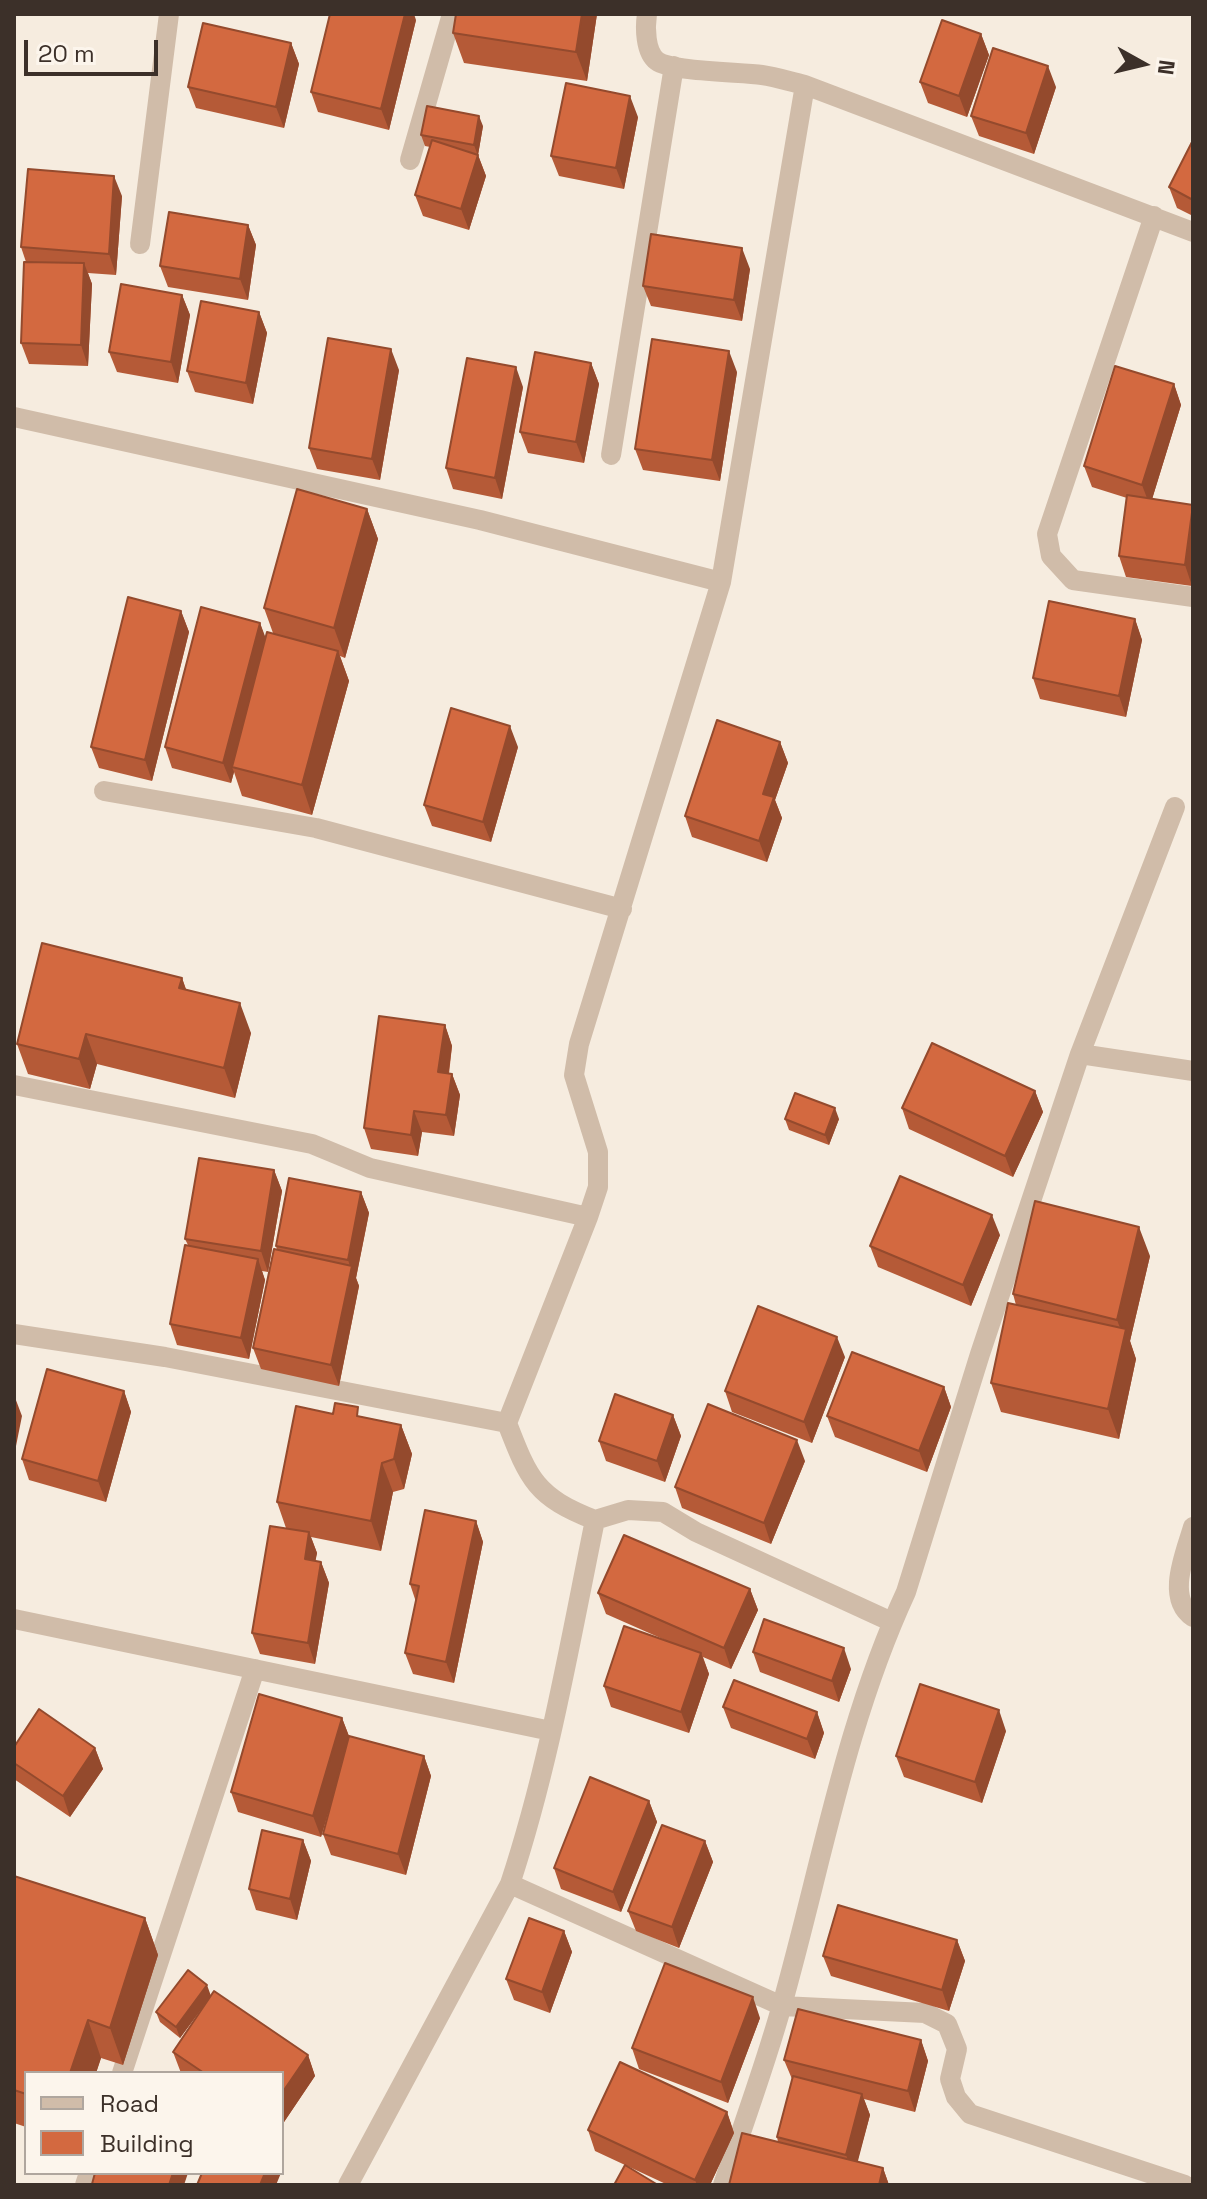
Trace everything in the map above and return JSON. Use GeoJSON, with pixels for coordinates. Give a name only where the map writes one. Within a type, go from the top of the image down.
{"type":"FeatureCollection","features":[{"type":"Feature","properties":{"kind":"street"},"geometry":{"type":"LineString","coordinates":[[140,244],[169,14]]}},
{"type":"Feature","properties":{"kind":"street"},"geometry":{"type":"LineString","coordinates":[[410,160],[452,14]]}},
{"type":"Feature","properties":{"kind":"street"},"geometry":{"type":"LineString","coordinates":[[647,14],[645,25],[649,50],[657,61],[674,66],[765,76],[805,85],[1193,232]]}},
{"type":"Feature","properties":{"kind":"street"},"geometry":{"type":"LineString","coordinates":[[611,455],[674,66]]}},
{"type":"Feature","properties":{"kind":"street"},"geometry":{"type":"LineString","coordinates":[[805,85],[721,582],[579,1044],[574,1075],[598,1152],[598,1187],[507,1423],[525,1470],[542,1492],[566,1509],[595,1520],[628,1510],[663,1512],[696,1532],[892,1622]]}},
{"type":"Feature","properties":{"kind":"street"},"geometry":{"type":"LineString","coordinates":[[1154,216],[1047,534],[1051,556],[1073,580],[1193,597]]}},
{"type":"Feature","properties":{"kind":"street"},"geometry":{"type":"LineString","coordinates":[[14,417],[480,520],[721,582]]}},
{"type":"Feature","properties":{"kind":"street"},"geometry":{"type":"LineString","coordinates":[[104,791],[316,828],[622,909]]}},
{"type":"Feature","properties":{"kind":"street"},"geometry":{"type":"LineString","coordinates":[[723,2185],[782,2006],[841,1767],[892,1622],[906,1592],[980,1354],[1080,1054],[1175,807]]}},
{"type":"Feature","properties":{"kind":"street"},"geometry":{"type":"LineString","coordinates":[[1080,1054],[1193,1071]]}},
{"type":"Feature","properties":{"kind":"street"},"geometry":{"type":"LineString","coordinates":[[14,1085],[312,1144],[370,1168],[588,1217]]}},
{"type":"Feature","properties":{"kind":"street"},"geometry":{"type":"LineString","coordinates":[[14,1334],[165,1357],[507,1423]]}},
{"type":"Feature","properties":{"kind":"street"},"geometry":{"type":"LineString","coordinates":[[348,2185],[510,1884],[551,1731],[595,1520]]}},
{"type":"Feature","properties":{"kind":"street"},"geometry":{"type":"LineString","coordinates":[[1193,1527],[1180,1574],[1179,1596],[1185,1611],[1193,1617]]}},
{"type":"Feature","properties":{"kind":"street"},"geometry":{"type":"LineString","coordinates":[[14,1619],[551,1731]]}},
{"type":"Feature","properties":{"kind":"street"},"geometry":{"type":"LineString","coordinates":[[123,2071],[255,1669]]}},
{"type":"Feature","properties":{"kind":"street"},"geometry":{"type":"LineString","coordinates":[[510,1884],[782,2006],[925,2013],[947,2024],[957,2049],[950,2079],[956,2097],[970,2114],[1185,2185]]}},
{"type":"Feature","properties":{"kind":"building"},"geometry":{"type":"Polygon","coordinates":[[[330,14],[405,14],[381,109],[311,92],[330,14]]]}},
{"type":"Feature","properties":{"kind":"building"},"geometry":{"type":"Polygon","coordinates":[[[456,14],[582,14],[576,52],[453,33],[456,14]]]}},
{"type":"Feature","properties":{"kind":"building"},"geometry":{"type":"Polygon","coordinates":[[[942,20],[981,34],[959,96],[920,82],[942,20]]]}},
{"type":"Feature","properties":{"kind":"building"},"geometry":{"type":"Polygon","coordinates":[[[203,23],[291,43],[276,107],[188,87],[203,23]]]}},
{"type":"Feature","properties":{"kind":"building"},"geometry":{"type":"Polygon","coordinates":[[[993,48],[1048,66],[1026,133],[971,116],[993,48]]]}},
{"type":"Feature","properties":{"kind":"building"},"geometry":{"type":"Polygon","coordinates":[[[566,83],[630,96],[616,168],[551,156],[566,83]]]}},
{"type":"Feature","properties":{"kind":"building"},"geometry":{"type":"Polygon","coordinates":[[[427,106],[479,116],[474,145],[421,135],[427,106]]]}},
{"type":"Feature","properties":{"kind":"building"},"geometry":{"type":"Polygon","coordinates":[[[432,140],[478,155],[461,209],[415,195],[432,140]]]}},
{"type":"Feature","properties":{"kind":"building"},"geometry":{"type":"Polygon","coordinates":[[[1193,140],[1193,200],[1169,187],[1193,140]]]}},
{"type":"Feature","properties":{"kind":"building"},"geometry":{"type":"Polygon","coordinates":[[[28,169],[114,176],[109,254],[21,247],[28,169]]]}},
{"type":"Feature","properties":{"kind":"building"},"geometry":{"type":"Polygon","coordinates":[[[169,212],[248,225],[240,279],[160,266],[169,212]]]}},
{"type":"Feature","properties":{"kind":"building"},"geometry":{"type":"Polygon","coordinates":[[[651,234],[742,248],[734,300],[643,286],[651,234]]]}},
{"type":"Feature","properties":{"kind":"building"},"geometry":{"type":"Polygon","coordinates":[[[24,262],[84,263],[81,345],[21,343],[24,262]]]}},
{"type":"Feature","properties":{"kind":"building"},"geometry":{"type":"Polygon","coordinates":[[[121,284],[182,295],[171,362],[109,352],[121,284]]]}},
{"type":"Feature","properties":{"kind":"building"},"geometry":{"type":"Polygon","coordinates":[[[201,301],[259,312],[246,383],[187,371],[201,301]]]}},
{"type":"Feature","properties":{"kind":"building"},"geometry":{"type":"Polygon","coordinates":[[[328,338],[391,349],[372,459],[309,448],[328,338]]]}},
{"type":"Feature","properties":{"kind":"building"},"geometry":{"type":"Polygon","coordinates":[[[652,339],[729,351],[712,460],[635,449],[652,339]]]}},
{"type":"Feature","properties":{"kind":"building"},"geometry":{"type":"Polygon","coordinates":[[[535,352],[591,363],[576,442],[520,432],[535,352]]]}},
{"type":"Feature","properties":{"kind":"building"},"geometry":{"type":"Polygon","coordinates":[[[467,358],[516,367],[495,478],[446,468],[467,358]]]}},
{"type":"Feature","properties":{"kind":"building"},"geometry":{"type":"Polygon","coordinates":[[[1115,366],[1174,384],[1142,485],[1084,466],[1115,366]]]}},
{"type":"Feature","properties":{"kind":"building"},"geometry":{"type":"Polygon","coordinates":[[[297,489],[367,509],[334,628],[264,608],[297,489]]]}},
{"type":"Feature","properties":{"kind":"building"},"geometry":{"type":"Polygon","coordinates":[[[1127,495],[1193,505],[1185,565],[1119,556],[1127,495]]]}},
{"type":"Feature","properties":{"kind":"building"},"geometry":{"type":"Polygon","coordinates":[[[128,597],[181,611],[145,760],[91,747],[128,597]]]}},
{"type":"Feature","properties":{"kind":"building"},"geometry":{"type":"Polygon","coordinates":[[[1049,601],[1135,619],[1119,696],[1033,678],[1049,601]]]}},
{"type":"Feature","properties":{"kind":"building"},"geometry":{"type":"Polygon","coordinates":[[[201,607],[260,623],[223,763],[165,747],[201,607]]]}},
{"type":"Feature","properties":{"kind":"building"},"geometry":{"type":"Polygon","coordinates":[[[267,632],[338,651],[302,785],[232,767],[267,632]]]}},
{"type":"Feature","properties":{"kind":"building"},"geometry":{"type":"Polygon","coordinates":[[[451,708],[510,726],[483,822],[424,805],[451,708]]]}},
{"type":"Feature","properties":{"kind":"building"},"geometry":{"type":"Polygon","coordinates":[[[717,720],[780,742],[763,794],[774,797],[759,841],[685,816],[717,720]]]}},
{"type":"Feature","properties":{"kind":"building"},"geometry":{"type":"Polygon","coordinates":[[[42,943],[182,978],[179,988],[240,1003],[224,1068],[86,1034],[79,1059],[17,1044],[42,943]]]}},
{"type":"Feature","properties":{"kind":"building"},"geometry":{"type":"Polygon","coordinates":[[[379,1016],[445,1025],[438,1072],[452,1074],[446,1115],[414,1111],[411,1135],[364,1128],[379,1016]]]}},
{"type":"Feature","properties":{"kind":"building"},"geometry":{"type":"Polygon","coordinates":[[[932,1043],[1035,1091],[1005,1156],[902,1108],[932,1043]]]}},
{"type":"Feature","properties":{"kind":"building"},"geometry":{"type":"Polygon","coordinates":[[[795,1093],[835,1108],[825,1135],[785,1119],[795,1093]]]}},
{"type":"Feature","properties":{"kind":"building"},"geometry":{"type":"Polygon","coordinates":[[[199,1158],[274,1170],[261,1251],[185,1239],[199,1158]]]}},
{"type":"Feature","properties":{"kind":"building"},"geometry":{"type":"Polygon","coordinates":[[[900,1176],[992,1215],[963,1285],[870,1246],[900,1176]]]}},
{"type":"Feature","properties":{"kind":"building"},"geometry":{"type":"Polygon","coordinates":[[[289,1178],[361,1192],[348,1260],[276,1246],[289,1178]]]}},
{"type":"Feature","properties":{"kind":"building"},"geometry":{"type":"Polygon","coordinates":[[[1035,1201],[1139,1227],[1117,1320],[1013,1294],[1035,1201]]]}},
{"type":"Feature","properties":{"kind":"building"},"geometry":{"type":"Polygon","coordinates":[[[185,1245],[258,1259],[241,1338],[170,1324],[185,1245]]]}},
{"type":"Feature","properties":{"kind":"building"},"geometry":{"type":"Polygon","coordinates":[[[274,1249],[352,1266],[331,1365],[253,1348],[274,1249]]]}},
{"type":"Feature","properties":{"kind":"building"},"geometry":{"type":"Polygon","coordinates":[[[1008,1303],[1126,1329],[1108,1409],[991,1383],[1008,1303]]]}},
{"type":"Feature","properties":{"kind":"building"},"geometry":{"type":"Polygon","coordinates":[[[758,1306],[837,1337],[804,1422],[725,1391],[758,1306]]]}},
{"type":"Feature","properties":{"kind":"building"},"geometry":{"type":"Polygon","coordinates":[[[852,1352],[944,1387],[919,1451],[827,1416],[852,1352]]]}},
{"type":"Feature","properties":{"kind":"building"},"geometry":{"type":"Polygon","coordinates":[[[47,1369],[124,1391],[98,1481],[22,1459],[47,1369]]]}},
{"type":"Feature","properties":{"kind":"building"},"geometry":{"type":"Polygon","coordinates":[[[615,1394],[673,1415],[657,1461],[599,1441],[615,1394]]]}},
{"type":"Feature","properties":{"kind":"building"},"geometry":{"type":"Polygon","coordinates":[[[335,1403],[358,1407],[357,1416],[401,1425],[394,1459],[382,1463],[371,1521],[277,1502],[296,1406],[333,1414],[335,1403]]]}},
{"type":"Feature","properties":{"kind":"building"},"geometry":{"type":"Polygon","coordinates":[[[708,1404],[797,1440],[764,1523],[675,1487],[708,1404]]]}},
{"type":"Feature","properties":{"kind":"building"},"geometry":{"type":"Polygon","coordinates":[[[425,1510],[476,1521],[446,1662],[405,1653],[419,1586],[410,1584],[425,1510]]]}},
{"type":"Feature","properties":{"kind":"building"},"geometry":{"type":"Polygon","coordinates":[[[270,1526],[309,1532],[305,1559],[321,1562],[308,1643],[252,1633],[270,1526]]]}},
{"type":"Feature","properties":{"kind":"building"},"geometry":{"type":"Polygon","coordinates":[[[624,1535],[750,1589],[724,1648],[598,1593],[624,1535]]]}},
{"type":"Feature","properties":{"kind":"building"},"geometry":{"type":"Polygon","coordinates":[[[764,1619],[844,1648],[832,1681],[753,1652],[764,1619]]]}},
{"type":"Feature","properties":{"kind":"building"},"geometry":{"type":"Polygon","coordinates":[[[624,1626],[701,1653],[681,1712],[604,1686],[624,1626]]]}},
{"type":"Feature","properties":{"kind":"building"},"geometry":{"type":"Polygon","coordinates":[[[734,1680],[817,1712],[807,1739],[723,1707],[734,1680]]]}},
{"type":"Feature","properties":{"kind":"building"},"geometry":{"type":"Polygon","coordinates":[[[920,1684],[999,1710],[975,1782],[896,1756],[920,1684]]]}},
{"type":"Feature","properties":{"kind":"building"},"geometry":{"type":"Polygon","coordinates":[[[259,1694],[342,1718],[313,1816],[231,1792],[259,1694]]]}},
{"type":"Feature","properties":{"kind":"building"},"geometry":{"type":"Polygon","coordinates":[[[39,1709],[95,1748],[63,1796],[14,1763],[14,1747],[39,1709]]]}},
{"type":"Feature","properties":{"kind":"building"},"geometry":{"type":"Polygon","coordinates":[[[349,1736],[424,1756],[398,1854],[323,1834],[349,1736]]]}},
{"type":"Feature","properties":{"kind":"building"},"geometry":{"type":"Polygon","coordinates":[[[590,1777],[649,1801],[613,1892],[554,1868],[590,1777]]]}},
{"type":"Feature","properties":{"kind":"building"},"geometry":{"type":"Polygon","coordinates":[[[662,1825],[705,1841],[672,1927],[628,1911],[662,1825]]]}},
{"type":"Feature","properties":{"kind":"building"},"geometry":{"type":"Polygon","coordinates":[[[262,1830],[303,1840],[290,1899],[249,1889],[262,1830]]]}},
{"type":"Feature","properties":{"kind":"building"},"geometry":{"type":"Polygon","coordinates":[[[14,1876],[145,1918],[110,2028],[88,2020],[71,2071],[24,2071],[24,2093],[14,2090],[14,1876]]]}},
{"type":"Feature","properties":{"kind":"building"},"geometry":{"type":"Polygon","coordinates":[[[838,1905],[957,1940],[942,1990],[823,1956],[838,1905]]]}},
{"type":"Feature","properties":{"kind":"building"},"geometry":{"type":"Polygon","coordinates":[[[529,1918],[564,1931],[542,1992],[506,1979],[529,1918]]]}},
{"type":"Feature","properties":{"kind":"building"},"geometry":{"type":"Polygon","coordinates":[[[665,1963],[753,1997],[721,2082],[632,2048],[665,1963]]]}},
{"type":"Feature","properties":{"kind":"building"},"geometry":{"type":"Polygon","coordinates":[[[188,1970],[207,1985],[176,2027],[156,2012],[188,1970]]]}},
{"type":"Feature","properties":{"kind":"building"},"geometry":{"type":"Polygon","coordinates":[[[214,1991],[308,2055],[284,2090],[284,2071],[201,2071],[173,2052],[214,1991]]]}},
{"type":"Feature","properties":{"kind":"building"},"geometry":{"type":"Polygon","coordinates":[[[798,2009],[921,2040],[908,2091],[784,2060],[798,2009]]]}},
{"type":"Feature","properties":{"kind":"building"},"geometry":{"type":"Polygon","coordinates":[[[620,2062],[727,2112],[695,2180],[588,2130],[620,2062]]]}},
{"type":"Feature","properties":{"kind":"building"},"geometry":{"type":"Polygon","coordinates":[[[793,2076],[862,2094],[846,2155],[777,2137],[793,2076]]]}},
{"type":"Feature","properties":{"kind":"building"},"geometry":{"type":"Polygon","coordinates":[[[742,2133],[883,2168],[879,2185],[729,2185],[742,2133]]]}},
{"type":"Feature","properties":{"kind":"building"},"geometry":{"type":"Polygon","coordinates":[[[625,2165],[658,2185],[614,2185],[625,2165]]]}},
{"type":"Feature","properties":{"kind":"building"},"geometry":{"type":"Polygon","coordinates":[[[94,2175],[172,2175],[169,2185],[92,2184],[94,2175]]]}},
{"type":"Feature","properties":{"kind":"building"},"geometry":{"type":"Polygon","coordinates":[[[201,2175],[264,2175],[260,2185],[197,2185],[201,2175]]]}}]}
